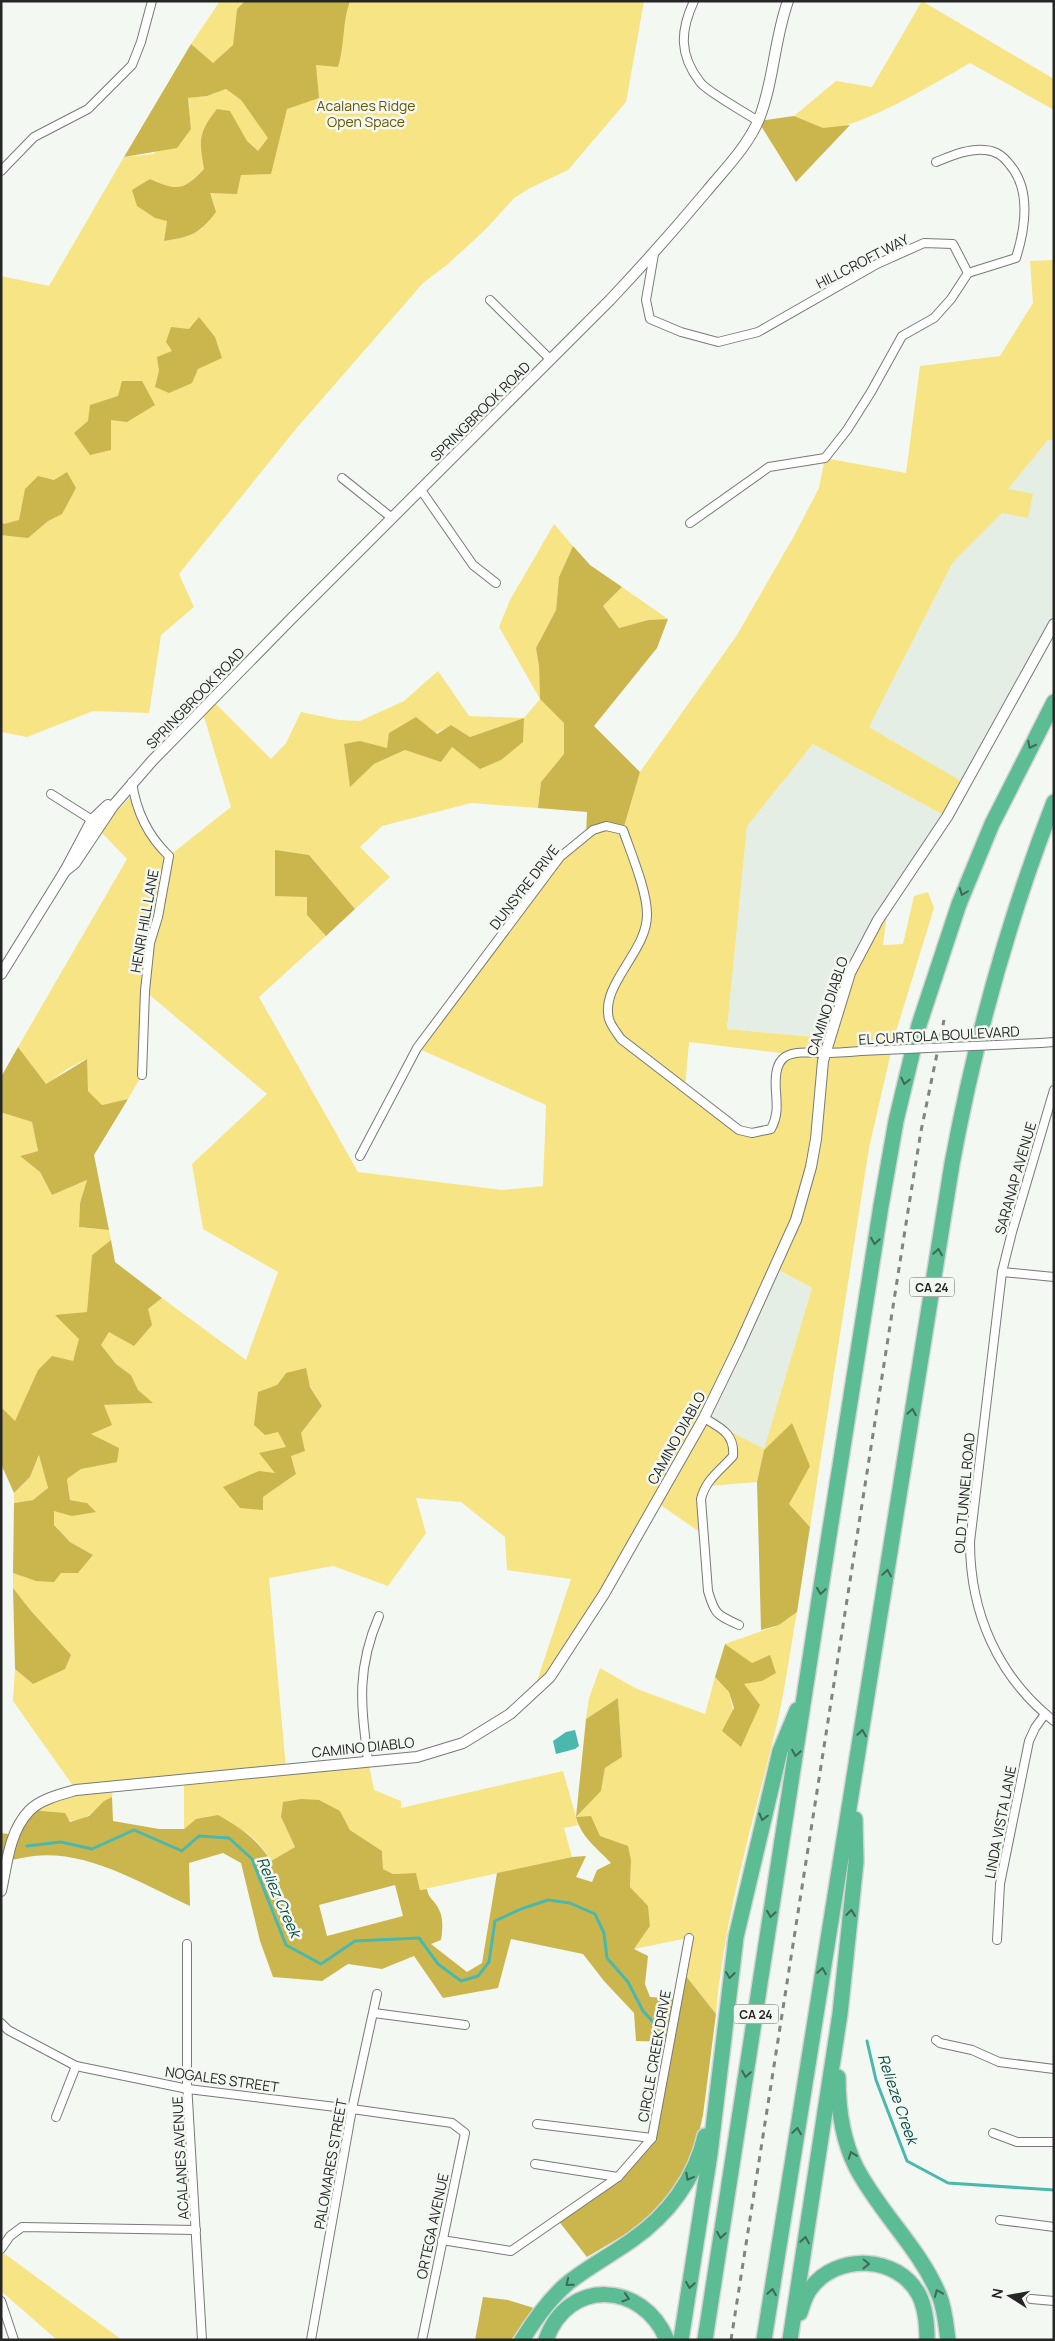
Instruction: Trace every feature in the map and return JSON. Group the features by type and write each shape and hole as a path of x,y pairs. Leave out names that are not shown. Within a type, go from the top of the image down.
{"highway":[{"name":"CA 24","path":"705,2340 881,1206 909,1067 933,978 966,884 1010,786 1054,702"},
{"name":"CA 24","path":"764,2340 961,1114 983,1019 1000,957 1026,876 1054,802"},
{"path":"681,2340 710,2154 731,1966 740,1916 780,1751 806,1688"},
{"path":"790,2340 840,2014 856,1862 854,1781"},
{"path":"840,2014 838,2096 847,2142 855,2165 867,2186 930,2277 940,2296 946,2317 948,2340"},
{"path":"522,2340 542,2310 567,2284 632,2240 649,2226 675,2199 686,2184 702,2148 718,2081"},
{"path":"794,2340 804,2302 811,2288 832,2270 845,2265 860,2263 874,2263 888,2267 911,2283 924,2307 927,2340"},
{"path":"546,2340 549,2330 559,2316 573,2304 588,2297 603,2294 620,2296 634,2301 648,2310 658,2322 668,2340"}],"street":[{"path":"1,171 34,137 88,109 132,65 142,42 152,1"},
{"path":"694,1 687,16 683,50 700,83 758,121"},
{"name":"SPRINGBROOK ROAD","path":"65,871 75,863 132,782 654,254 722,173 758,121 772,77 779,34 788,1"},
{"path":"690,523 769,467 825,458 847,430 871,392 902,336 934,318 951,299 968,273 1016,258 1023,234 1024,194 1014,170 1000,154 984,150 966,151 936,162"},
{"name":"HILLCROFT WAY","path":"654,254 646,300 650,319 681,332 718,342 758,332 877,264 924,243 953,244 968,273"},
{"path":"490,300 550,359"},
{"path":"342,478 392,518"},
{"path":"421,490 473,565 496,583"},
{"name":"CAMINO DIABLO","path":"1,1891 11,1841 30,1810 56,1796 76,1790 417,1757 463,1743 510,1714 550,1677 604,1594 704,1418 740,1346 796,1220 811,1167 816,1139 821,1069 850,973 869,935 947,817 1054,624"},
{"name":"HENRI HILL LANE","path":"132,782 135,803 146,826 157,845 169,856 150,943 145,991 142,1075"},
{"path":"51,794 92,820"},
{"name":"SPRINGBROOK ROAD","path":"1,974 65,871 92,820 106,806 121,796"},
{"name":"DUNSYRE DRIVE","path":"360,1156 417,1048 560,858 593,830 606,826 623,830 637,869 647,914 644,935 608,1001 610,1020 621,1039 739,1130 752,1133 771,1129 777,1119 774,1073 781,1060 789,1054 804,1051 825,1053"},
{"name":"EL CURTOLA BOULEVARD","path":"825,1053 1054,1042"},
{"name":"SARANAP AVENUE","path":"1002,1272 1054,1090"},
{"path":"1002,1272 1054,1277"},
{"name":"OLD TUNNEL ROAD","path":"1002,1272 971,1524 970,1562 976,1600 991,1643 1008,1672 1045,1714 1054,1721"},
{"path":"704,1418 726,1431 734,1446 733,1456 711,1477 704,1487 701,1499 708,1591 711,1602 717,1615 738,1626"},
{"path":"368,1761 361,1681 371,1635 379,1616"},
{"name":"LINDA VISTA LANE","path":"997,1940 1000,1884 1029,1741 1045,1714"},
{"name":"CIRCLE CREEK DRIVE","path":"442,2240 511,2251 618,2177 652,2138 688,1938"},
{"name":"ACALANES AVENUE","path":"187,1944 188,2089 202,2340"},
{"name":"PALOMARES STREET","path":"311,2340 352,2109 377,1994"},
{"path":"374,2013 465,2025"},
{"name":"NOGALES STREET","path":"1,2023 8,2030 76,2066 188,2089 452,2123"},
{"path":"936,2040 940,2043 972,2050 999,2062 1054,2069"},
{"path":"56,2117 76,2066"},
{"name":"ORTEGA AVENUE","path":"422,2340 465,2133 452,2123"},
{"path":"537,2124 652,2138"},
{"path":"993,2133 1018,2142 1054,2142"},
{"path":"535,2164 618,2177"},
{"path":"1000,2220 1054,2227"},
{"path":"3,2244 22,2227 196,2230"},
{"path":"1031,2299 1054,2301"},
{"path":"1,2301 14,2340"}],"shaded area":[{"path":"245,1 350,1 347,9 338,67 316,65 319,98 287,109 271,174 241,175 237,194 210,193 216,212 205,225 188,236 164,241 167,221 155,218 137,206 132,190 150,179 167,186 179,187 197,176 204,169 201,151 203,131 217,109 230,111 247,141 258,151 268,138 241,100 226,89 207,96 188,98 191,129 177,148 124,157 191,44 213,63 233,45 237,9"},
{"path":"794,116 823,128 850,125 796,182 758,121"},
{"path":"199,317 215,337 222,358 198,369 192,383 169,393 155,387 159,371 157,357 172,351 166,342 171,327 189,329"},
{"path":"122,381 142,381 155,405 127,422 111,420 111,450 90,455 74,433 88,421 90,405 118,396"},
{"path":"1048,440 1054,440 1054,624 966,784 869,727 953,562 1002,513 1008,489"},
{"path":"67,472 76,488 62,514 48,521 28,538 1,535 1,522 4,524 19,520 25,489 38,476 54,480"},
{"path":"573,546 590,565 622,587 603,606 619,628 648,620 668,619 657,648 594,726 640,772 623,830 606,826 586,836 587,812 538,808 541,782 564,754 564,723 540,699 539,666 536,648 556,610 559,577"},
{"path":"416,717 437,734 451,725 470,737 524,718 523,742 501,760 480,769 452,747 441,762 405,750 374,764 350,787 344,744 360,741 387,748 389,733"},
{"path":"813,744 947,817 878,920 834,1024 814,1037 727,1029 747,826"},
{"path":"275,850 309,855 355,909 326,936 307,915 307,897 275,896"},
{"path":"18,1047 46,1084 87,1059 88,1091 102,1105 128,1099 94,1155 109,1230 79,1227 80,1203 87,1180 52,1195 40,1172 20,1156 38,1151 32,1122 3,1113 1,1115 1,1077"},
{"path":"111,1240 115,1262 162,1298 148,1309 152,1325 134,1346 109,1332 101,1345 116,1364 131,1375 138,1390 153,1403 104,1405 112,1425 91,1434 119,1448 117,1462 81,1469 67,1479 70,1500 87,1503 96,1512 72,1516 54,1511 54,1525 70,1542 93,1555 78,1573 61,1573 54,1582 36,1581 13,1573 14,1503 33,1500 48,1488 39,1455 30,1477 14,1493 1,1464 1,1407 15,1421 38,1370 52,1356 73,1361 79,1339 55,1315 87,1312 92,1255"},
{"path":"774,1268 812,1288 764,1450 704,1418"},
{"path":"306,1368 310,1387 322,1406 301,1433 305,1451 291,1456 296,1474 263,1497 263,1510 240,1508 223,1487 259,1471 275,1473 259,1453 286,1447 278,1432 265,1435 254,1425 258,1392 277,1385 286,1373"},
{"path":"792,1423 810,1466 789,1504 810,1527 797,1612 779,1625 761,1630 757,1482 764,1450"},
{"path":"13,1588 71,1655 65,1669 33,1684 15,1669"},
{"path":"725,1644 752,1663 770,1655 776,1673 762,1681 744,1684 760,1705 741,1747 722,1731 734,1708 729,1692 715,1677"},
{"path":"618,1698 622,1757 605,1768 601,1791 576,1817 586,1719"},
{"path":"112,1797 113,1821 159,1829 184,1829 196,1819 218,1815 248,1834 271,1861 295,1847 281,1817 283,1802 301,1799 319,1800 340,1811 350,1830 382,1851 383,1869 393,1874 416,1873 420,1890 427,1889 441,1916 441,1940 431,1944 467,1972 482,1963 497,1873 572,1857 586,1856 576,1877 592,1882 597,1870 611,1863 590,1842 578,1824 576,1817 591,1816 600,1836 628,1846 631,1860 630,1887 648,1906 650,1926 634,1949 648,1956 645,1984 650,1997 677,1999 682,1971 716,2014 703,2115 695,2151 670,2197 641,2225 587,2257 557,2219 618,2177 652,2138 669,2042 636,2041 634,2013 604,1981 583,1954 511,1939 498,1988 443,1998 414,1956 382,1969 348,1964 322,1981 273,1977 260,1941 241,1863 223,1853 189,1863 190,1906 114,1870 74,1858 54,1856 34,1856 7,1861 1,1891 1,1833 15,1835 30,1810 65,1813 70,1822 89,1816 104,1801","holes":["395,1885 403,1916 327,1936 319,1905"]},
{"path":"483,2297 508,2300 534,2308 511,2340 475,2340"}],"green space":[{"path":"220,1 245,1 237,9 233,45 213,64 191,44"},
{"name":"Acalanes Ridge Open Space","path":"272,1 644,1 626,102 568,170 530,188 514,198 486,229 448,264 423,283 295,430 179,574 194,607 161,635 149,713 93,711 27,737 1,732 1,276 49,286 124,157 153,154 191,129 188,98 207,96 226,89 241,100 251,113","holes":["200,149 210,193 202,229 182,238 164,241 167,221 150,179 167,186 179,187 185,185 204,169"]},
{"path":"922,1 1054,79 1054,110 970,63 918,93 875,115 854,123 836,128 822,128 794,116 836,81 872,87"},
{"path":"1054,260 1054,440 1048,440 1008,489 1033,494 1028,518 1002,513 953,562 869,727 966,784 947,817 813,744 747,826 727,1029 814,1037 816,1021 834,1024 850,973 888,905 883,945 903,944 914,896 928,892 934,908 895,1035 869,1148 810,1527 789,1504 809,1466 764,1450 757,1482 709,1486 701,1499 704,1535 656,1502 604,1594 533,1693 571,1579 507,1570 505,1537 461,1502 416,1498 426,1533 388,1586 333,1566 269,1578 286,1769 368,1761 374,1790 401,1801 401,1808 563,1771 576,1817 601,1791 605,1768 622,1757 618,1698 586,1719 589,1698 600,1668 637,1689 705,1714 715,1677 729,1692 741,1746 744,1684 762,1681 752,1664 725,1644 779,1625 797,1612 779,1714 732,1905 716,2014 682,1971 688,1938 634,1949 650,1926 648,1907 630,1887 631,1860 576,1818 578,1825 564,1828 572,1857 420,1890 416,1873 393,1874 383,1869 382,1851 350,1830 340,1811 281,1817 295,1847 271,1861 255,1840 240,1829 196,1819 184,1829 184,1780 113,1787 112,1797 90,1814 76,1820 60,1820 30,1810 76,1790 13,1701 15,1669 33,1684 31,1611 13,1588 13,1573 36,1581 61,1573 78,1573 93,1555 70,1542 54,1525 54,1510 87,1503 70,1500 67,1479 81,1469 95,1465 91,1434 104,1405 152,1403 138,1390 131,1375 116,1364 101,1345 109,1331 148,1309 162,1298 246,1360 278,1272 203,1229 192,1164 267,1094 145,991 142,1075 128,1099 102,1105 88,1091 86,1059 67,1069 46,1085 18,1047 127,859 99,830 132,795 169,856 231,807 202,710 212,700 271,759 286,743 301,712 339,720 360,721 404,701 438,671 469,716 524,718 540,699 564,722 564,754 541,782 538,808 471,803 382,826 360,847 390,877 355,909 309,855 307,915 326,936 259,997 358,1172 502,1190 543,1186 546,1105 417,1048 560,857 606,826 623,830 640,772 737,635 794,536 819,488 825,458 906,473 920,366 1000,356 1033,303 1030,261","holes":["524,718 452,747 441,761 405,750 374,764 350,786 344,745 362,743 391,748 418,740 451,725 470,737","689,1042 788,1054 774,1073 777,1119 771,1129 739,1130 685,1088","775,1268 812,1288 764,1449 704,1418","286,1373 310,1386 322,1406 301,1433 291,1456 296,1474 263,1497 287,1447 278,1432 277,1385"]},
{"path":"554,524 573,546 559,577 556,610 536,648 539,666 540,699 499,627 510,600"},
{"path":"622,587 668,619 648,620 619,628 603,606"},
{"path":"2,1113 32,1122 38,1151 20,1156 40,1172 52,1195 87,1180 80,1203 79,1227 109,1230 111,1240 92,1255 88,1312 73,1361 38,1370 15,1422 1,1407"},
{"path":"40,1454 48,1489 33,1500 14,1503 14,1493 30,1477"},
{"path":"1,2251 122,2340 57,2340 1,2291"}],"water":[{"path":"575,1730 579,1746 575,1749 556,1754 553,1741 566,1732"}],"waterway":[{"name":"Reliez Creek","path":"27,1846 61,1842 92,1849 134,1830 182,1851 199,1836 229,1838 252,1859 286,1945 321,1964 355,1941 419,1938 438,1964 461,1981 478,1976 489,1962 495,1921 521,1909 548,1900 570,1903 595,1914 604,1933 607,1958 628,1982 643,2011 654,2023"},
{"name":"Relieze Creek","path":"867,2041 876,2080 907,2161 948,2183 1054,2190"}],"railway":[{"path":"731,2340 908,1211 921,1131 944,1020"}]}
